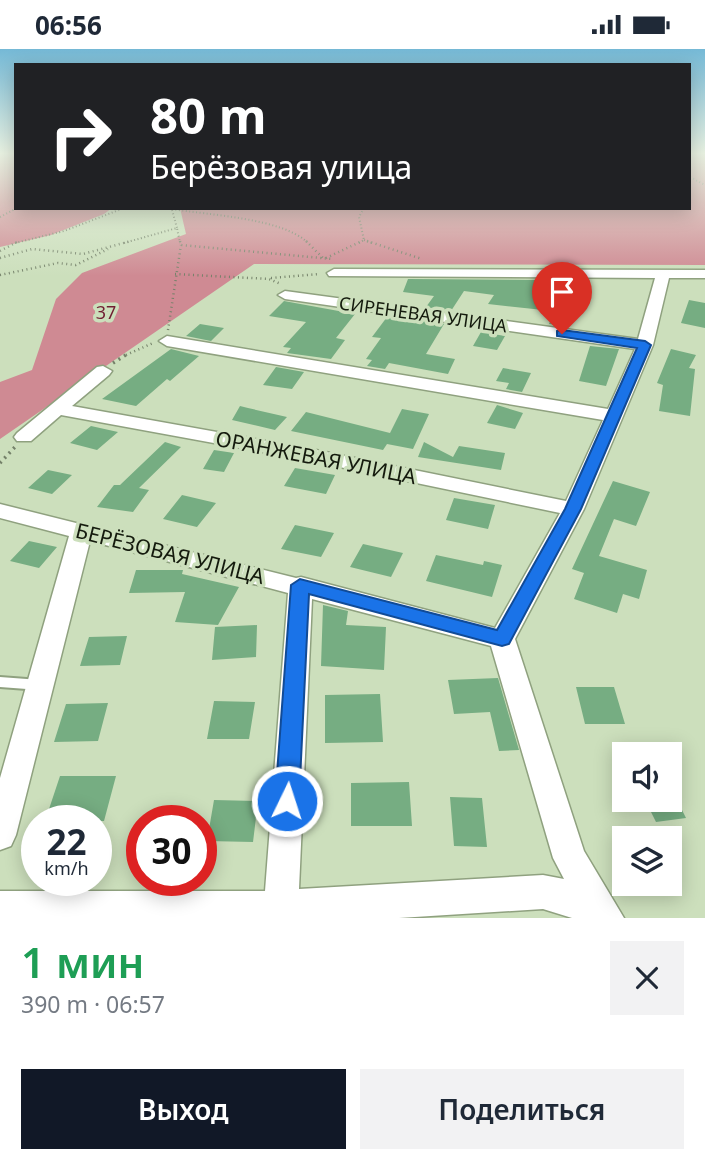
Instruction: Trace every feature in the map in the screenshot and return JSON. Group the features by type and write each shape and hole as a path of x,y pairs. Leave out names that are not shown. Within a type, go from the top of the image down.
{"street":[{"path":"335,266 705,274"},
{"path":"605,918 570,859 502,639 573,509 645,345 663,275"},
{"name":"СИРЕНЕВАЯ УЛИЦА","path":"285,295 645,345"},
{"path":"167,341 614,416"},
{"path":"24,437 103,371"},
{"name":"ОРАНЖЕВАЯ УЛИЦА","path":"58,409 306,454 573,509"},
{"name":"БЕРЁЗОВАЯ УЛИЦА","path":"0,511 300,585 502,639"},
{"path":"0,835 81,532"},
{"path":"280,913 300,585"},
{"path":"0,908 280,913 543,892 569,897 605,918"}],"lane":[{"path":"0,682 40,685"}],"path":[{"path":"0,251 18,241 64,231 119,210"},
{"path":"103,371 134,350 167,341 181,245 172,210"},
{"path":"178,210 271,225 300,235 335,266"},
{"path":"363,210 359,217 364,240"},
{"path":"0,258 32,250 83,254 177,228"},
{"path":"324,259 364,240 424,260 399,260"},
{"path":"0,275 58,263 76,265 117,245"},
{"path":"181,245 324,259 335,266"},
{"path":"175,274 269,279 335,266"},
{"path":"269,279 286,286 285,295"},
{"path":"0,463 24,437"}],"green space":[{"path":"0,195 14,195 14,210 109,210 51,235 0,247"},
{"name":"37","path":"691,195 705,195 705,265 254,264 0,439 0,382 32,370 56,299 82,273 186,234 180,210 691,210"}],"building":[{"path":"408,279 545,280 543,310 488,304 494,295 464,291 451,311 426,307 434,296 403,292"},
{"path":"689,300 705,303 705,328 681,323"},
{"path":"284,301 355,314 336,338 345,340 331,359 287,353 291,348 283,347 306,322 269,316"},
{"path":"559,301 574,303 565,326 549,324"},
{"path":"387,317 444,324 426,354 455,359 448,374 389,363 385,369 367,366 372,360 366,359 381,338 372,337"},
{"path":"200,324 224,328 211,341 186,336"},
{"path":"481,332 505,336 497,350 473,346"},
{"path":"590,346 619,349 606,386 579,381"},
{"path":"171,349 199,356 136,406 102,399"},
{"path":"671,349 696,355 689,368 695,369 690,416 659,411 663,385 657,383"},
{"path":"276,367 304,372 292,389 263,385"},
{"path":"503,368 531,373 522,392 506,389 509,383 496,381"},
{"path":"497,405 523,413 515,429 487,423"},
{"path":"240,406 287,417 275,430 232,420"},
{"path":"402,409 429,414 413,449 387,444 383,450 291,431 306,412 390,433"},
{"path":"91,426 118,432 97,450 70,443"},
{"path":"165,442 181,447 139,488 149,490 133,512 97,507 114,485 120,485"},
{"path":"424,442 453,457 459,446 505,453 501,470 418,457"},
{"path":"214,450 234,453 224,472 203,469"},
{"path":"295,468 335,475 326,494 284,486"},
{"path":"48,470 72,475 52,494 28,488"},
{"path":"613,481 650,492 636,526 614,519 599,556 647,570 639,599 623,594 617,613 574,599 584,573 572,569"},
{"path":"182,495 216,503 197,527 163,519"},
{"path":"454,498 495,505 488,529 446,520"},
{"path":"295,525 334,533 321,557 281,549"},
{"path":"29,541 57,547 39,568 10,561"},
{"path":"363,544 403,553 391,577 350,567"},
{"path":"436,555 483,565 484,561 502,565 492,597 426,581"},
{"path":"136,570 183,570 182,574 239,587 218,625 175,622 185,592 129,593"},
{"path":"323,605 348,611 346,625 386,627 384,670 321,666"},
{"path":"257,625 256,657 212,660 215,627"},
{"path":"127,636 120,665 80,666 89,637"},
{"path":"498,678 519,750 499,751 490,712 454,714 448,680"},
{"path":"576,687 614,687 625,724 585,724"},
{"path":"380,694 383,742 325,743 325,695"},
{"path":"214,701 255,702 249,739 207,739"},
{"path":"108,703 98,741 54,742 66,704"},
{"path":"60,776 116,776 108,805 50,805"},
{"path":"409,782 412,826 351,826 351,783"},
{"path":"450,797 482,798 487,847 454,846"},
{"path":"214,800 258,801 253,842 217,841 217,805 213,805"},
{"path":"682,810 686,818 656,822 651,812"}],"route":[{"path":"287,801 300,585 502,639 573,509 645,345 562,334"}]}
